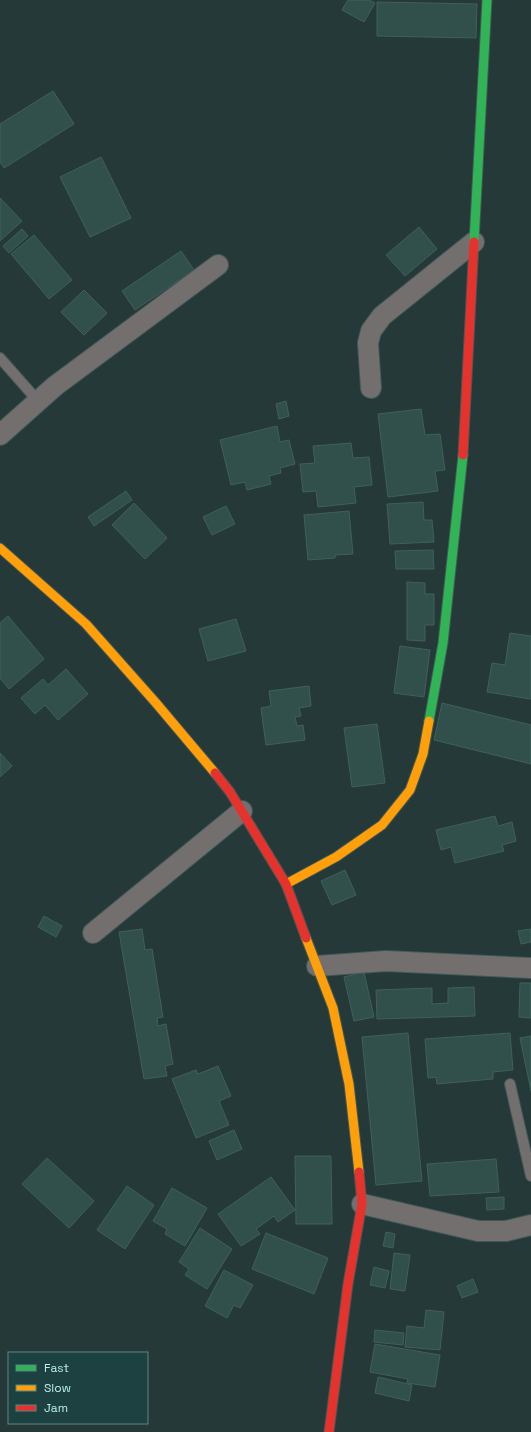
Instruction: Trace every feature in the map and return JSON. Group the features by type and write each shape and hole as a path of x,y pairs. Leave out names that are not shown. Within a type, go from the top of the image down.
{"street":[{"path":"286,884 336,858 382,825 410,790 423,754 443,643 462,468 488,0"},
{"path":"371,388 368,343 371,331 382,316 474,242"},
{"path":"0,436 55,386 218,265"},
{"path":"0,548 86,624 156,703 230,792 286,884 333,1008 349,1084 362,1204 348,1284 329,1432"},
{"path":"92,933 242,811"},
{"path":"317,966 386,961 531,968"},
{"path":"362,1204 478,1231 506,1231 531,1225"}],"lane":[{"path":"0,358 38,401"},
{"path":"510,1084 531,1176"}],"building":[{"path":"348,0 369,0 375,3 364,22 342,10"},
{"path":"377,2 477,4 476,38 377,36"},
{"path":"53,91 74,124 4,168 0,162 0,124"},
{"path":"101,157 131,218 90,237 60,177"},
{"path":"0,198 22,221 0,241"},
{"path":"419,227 437,249 405,276 386,255"},
{"path":"22,229 28,236 9,253 3,246"},
{"path":"34,235 72,280 49,299 11,254"},
{"path":"181,251 194,270 135,310 122,291"},
{"path":"84,290 107,313 84,335 61,312"},
{"path":"286,401 289,416 279,419 276,404"},
{"path":"421,409 425,435 440,434 445,470 435,471 438,491 388,497 378,414"},
{"path":"277,426 280,442 289,440 295,464 280,468 281,473 269,476 271,484 247,490 245,482 231,485 220,440"},
{"path":"351,443 353,458 369,457 372,485 354,487 356,503 318,507 316,491 303,492 300,464 315,463 313,446"},
{"path":"126,491 132,500 94,526 88,517"},
{"path":"423,502 424,520 432,520 434,542 390,544 387,504"},
{"path":"134,503 167,538 145,559 112,525"},
{"path":"226,506 235,524 212,535 203,517"},
{"path":"349,511 353,554 335,555 335,558 308,560 304,515"},
{"path":"433,550 434,569 396,569 395,551"},
{"path":"407,582 425,583 425,594 434,594 434,625 425,625 425,641 407,640"},
{"path":"8,616 44,659 9,689 0,678 0,623"},
{"path":"236,619 246,651 208,661 199,629"},
{"path":"510,633 531,636 531,699 487,692 492,663 505,665"},
{"path":"400,646 430,650 424,697 394,693"},
{"path":"66,669 88,694 58,720 45,705 35,714 21,698 43,679 48,685"},
{"path":"309,686 311,706 299,708 301,716 295,717 297,726 303,725 305,740 266,745 261,708 271,706 269,691"},
{"path":"442,703 531,725 531,764 434,740"},
{"path":"377,724 385,783 352,787 344,728"},
{"path":"0,753 12,766 0,777"},
{"path":"495,816 498,826 512,822 516,841 502,845 504,851 455,863 451,847 441,850 436,830"},
{"path":"345,870 356,895 332,905 321,881"},
{"path":"44,916 62,926 56,937 38,927"},
{"path":"142,929 145,950 152,949 163,1017 157,1018 158,1026 166,1024 173,1064 165,1066 167,1076 144,1079 119,932"},
{"path":"531,929 531,942 521,944 518,931"},
{"path":"364,972 374,1017 354,1021 344,977"},
{"path":"520,983 531,983 531,1018 519,1017"},
{"path":"474,987 475,1016 377,1019 376,990 432,988 432,1004 448,1003 448,988"},
{"path":"408,1033 422,1181 376,1185 362,1037"},
{"path":"510,1033 513,1070 493,1072 493,1079 437,1084 436,1077 428,1078 425,1039"},
{"path":"531,1036 531,1091 520,1038"},
{"path":"218,1066 231,1096 219,1101 229,1125 196,1138 172,1079 196,1070 198,1074"},
{"path":"234,1130 242,1149 217,1160 209,1141"},
{"path":"295,1156 331,1156 332,1224 296,1224"},
{"path":"47,1158 94,1201 69,1228 22,1184"},
{"path":"496,1159 499,1192 430,1196 427,1164"},
{"path":"271,1177 295,1210 278,1222 274,1216 256,1229 260,1234 241,1246 218,1214"},
{"path":"127,1186 154,1205 125,1249 97,1230"},
{"path":"172,1188 207,1208 185,1246 165,1234 167,1229 153,1221"},
{"path":"504,1197 504,1209 487,1210 486,1198"},
{"path":"200,1228 232,1249 207,1289 185,1275 189,1269 179,1262"},
{"path":"386,1232 395,1234 393,1248 383,1246"},
{"path":"266,1233 328,1258 314,1294 252,1269"},
{"path":"394,1253 410,1255 405,1291 390,1289"},
{"path":"374,1267 389,1271 385,1288 370,1285"},
{"path":"224,1270 253,1285 240,1308 234,1305 227,1318 205,1306"},
{"path":"473,1279 478,1292 462,1298 457,1286"},
{"path":"426,1310 444,1312 440,1350 405,1347 407,1326 424,1328"},
{"path":"375,1330 404,1333 403,1345 374,1342"},
{"path":"375,1344 440,1355 435,1387 407,1383 408,1379 370,1372"},
{"path":"378,1377 412,1385 409,1401 375,1393"}],"traffic: fast":[{"path":"474,242 487,0"},
{"path":"429,721 443,643 463,455"}],"traffic: slow":[{"path":"0,548 86,624 156,703 215,773"},
{"path":"286,884 336,857 382,825 410,790 423,754 429,721"},
{"path":"306,938 333,1008 349,1084 359,1172"}],"traffic: jam":[{"path":"463,455 474,242"},
{"path":"215,773 230,792 286,884 306,938"},
{"path":"329,1432 348,1284 362,1204 359,1172"}]}
